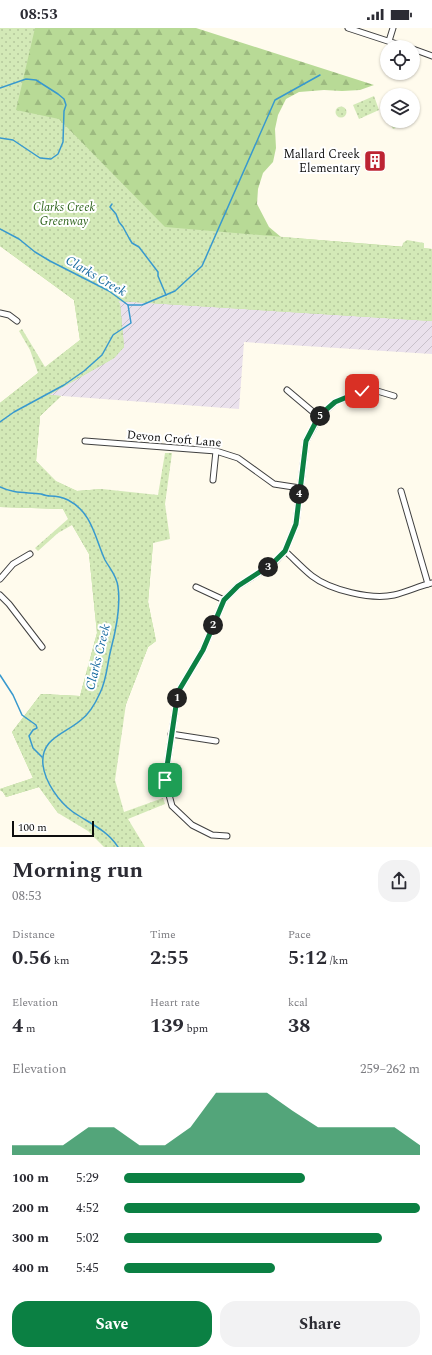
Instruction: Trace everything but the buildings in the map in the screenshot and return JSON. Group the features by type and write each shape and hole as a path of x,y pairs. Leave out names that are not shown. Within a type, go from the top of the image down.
{"street":[{"path":"348,28 386,40"},
{"path":"389,40 393,28"},
{"path":"420,52 432,56"},
{"path":"0,313 9,315 17,321"},
{"path":"287,390 319,416"},
{"path":"227,836 212,834 192,825 172,806 165,780 178,692 203,650 224,600 238,586 272,564 285,551 296,524 306,441 319,416 335,402 362,391 374,390 394,396"},
{"name":"Devon Croft Lane","path":"85,441 216,451 238,458 274,484 300,488"},
{"path":"213,480 216,451"},
{"path":"285,551 312,576 324,583 336,588 361,594 375,596 393,595 430,583 400,491"},
{"path":"0,579 13,564 30,554"},
{"path":"196,587 224,600"},
{"path":"0,595 9,604 42,647"},
{"path":"171,734 216,741"}],"shaded area":[{"path":"117,301 432,321 432,354 244,342 239,409 49,395 114,358"}],"green space":[{"name":"Clarks Creek Greenway","path":"0,28 196,28 374,85 360,90 299,92 286,99 278,115 275,129 276,148 273,162 263,173 258,189 257,204 269,227 281,237 432,249 432,321 118,301 120,304 124,347 114,358 49,395 61,396 40,416 36,461 55,481 77,491 102,489 153,543 148,602 156,641 148,647 126,704 58,813 39,787 6,797 0,789 33,778 12,732 41,694 80,696 97,633 89,554 63,509 0,507 0,403 80,340 74,300 0,246"},
{"name":"Clarks Creek Greenway","path":"0,28 35,28 16,110 59,119 165,227 402,247 403,243 407,240 424,243 424,248 432,249 432,321 118,301 120,304 124,347 114,358 49,395 61,396 40,416 36,461 56,481 77,491 102,489 158,495 165,453 172,453 165,504 170,539 153,543 148,602 156,641 148,647 126,704 115,780 124,812 163,798 165,804 128,819 145,847 104,847 88,831 58,813 39,787 6,797 0,790 33,778 12,732 41,694 80,696 97,633 89,554 72,525 58,533 38,551 35,548 68,519 63,509 0,507 0,403 38,373 30,350 19,331 22,329 45,367 80,340 74,300 0,246"},
{"path":"374,96 379,110 359,119 353,105"},
{"path":"339,107 343,107 345,108 345,116 339,117 336,114 336,110"}],"waterway":[{"path":"128,305 142,305 175,291 202,266 275,100 320,75"},
{"name":"Clarks Creek","path":"0,88 26,79 36,80 58,94 64,99 66,105 64,111 63,142 58,154 51,159 40,158 13,140 0,138"},
{"path":"112,204 110,207 116,214 119,222 132,243 139,247 158,272 158,276 166,295"},
{"name":"Clarks Creek","path":"0,229 19,239 35,252 50,261 109,291 128,305 131,323 113,335 102,355 84,371 64,385 14,412 0,422"},
{"name":"Clarks Creek","path":"0,487 15,492 64,498 76,505 88,518 105,560 116,579 119,595 118,618 106,677 102,688 94,704 84,717 49,743 43,756 43,765 50,785 63,803 73,812 103,831 118,847"},
{"path":"0,675 13,695 22,715 36,725 37,728 33,730 29,736 33,748 42,757"}],"place":[{"name":"Mallard Creek Elementary","path":"375,161"}],"route":[{"path":"165,780 178,692 203,650 224,600 238,586 272,564 285,551 296,524 306,441 319,416 335,402 362,391"}]}
